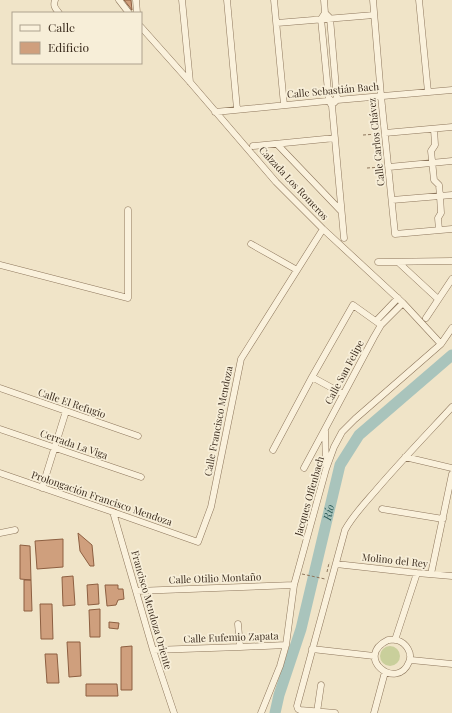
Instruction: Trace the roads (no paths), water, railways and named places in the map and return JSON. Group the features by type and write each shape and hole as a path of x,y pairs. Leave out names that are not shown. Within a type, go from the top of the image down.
{"street":[{"path":"55,0 55,8 58,12"},
{"path":"118,0 128,12"},
{"path":"136,0 137,12"},
{"path":"182,0 190,82"},
{"path":"227,0 237,109"},
{"path":"274,0 284,105"},
{"path":"324,0 325,13 330,18 337,100"},
{"name":"Calle Carlos Chávez","path":"373,0 395,234 439,230"},
{"path":"419,0 428,92"},
{"path":"325,13 320,19 335,138 344,238"},
{"path":"277,23 374,15"},
{"name":"Calzada Los Romeros","path":"142,28 276,182 323,229 398,298 441,344"},
{"path":"326,74 335,72"},
{"name":"Calle Sebastián Bach","path":"215,112 284,105 331,103 337,100 452,90"},
{"path":"385,133 452,127"},
{"path":"434,128 435,145 431,151 434,180 439,185 441,212 438,218 439,230 452,229"},
{"path":"253,146 335,138"},
{"path":"277,144 342,211"},
{"path":"389,167 452,161"},
{"path":"392,200 452,195"},
{"path":"0,266 128,298 128,210"},
{"name":"Calle Francisco Mendoza","path":"198,542 211,507 241,359 323,229"},
{"path":"251,244 297,270"},
{"path":"378,262 452,261"},
{"path":"398,262 438,299"},
{"path":"426,318 452,279"},
{"path":"273,450 312,377 354,305 379,323 398,298"},
{"name":"Calle San Felipe","path":"304,468 374,336 379,323 403,303"},
{"name":"Jacques Offenbach","path":"261,713 280,666 286,645 294,586 326,469 334,447 342,432 441,344 452,328"},
{"path":"312,377 343,394"},
{"name":"Calle El Refugio","path":"0,388 138,436"},
{"path":"335,713 300,710 297,706 345,530 349,522 405,457 452,407"},
{"path":"42,488 66,411"},
{"name":"Cerrada La Viga","path":"0,429 141,478"},
{"path":"325,430 326,469"},
{"path":"405,457 452,468"},
{"name":"Prolongación Francisco Mendoza","path":"0,473 198,542"},
{"path":"431,574 452,474"},
{"path":"382,510 443,519"},
{"name":"Francisco Mendoza Oriente","path":"114,512 153,650 174,713"},
{"path":"0,533 15,530"},
{"name":"Molino del Rey","path":"336,564 452,576"},
{"path":"395,640 417,573"},
{"name":"Calle Otilio Montaño","path":"136,591 294,586"},
{"path":"238,624 240,647"},
{"path":"388,640 395,640 402,642 407,647 411,660 406,669 396,674 391,674 379,668 374,656 376,649 381,643 388,640"},
{"name":"Calle Eufemio Zapata","path":"153,650 286,645"},
{"path":"312,649 374,656"},
{"path":"411,660 452,664"},
{"path":"374,713 385,672"},
{"path":"317,712 321,685"}],"waterway":[{"name":"Río","path":"275,713 279,695 301,629 340,465 359,435 452,355"}]}
